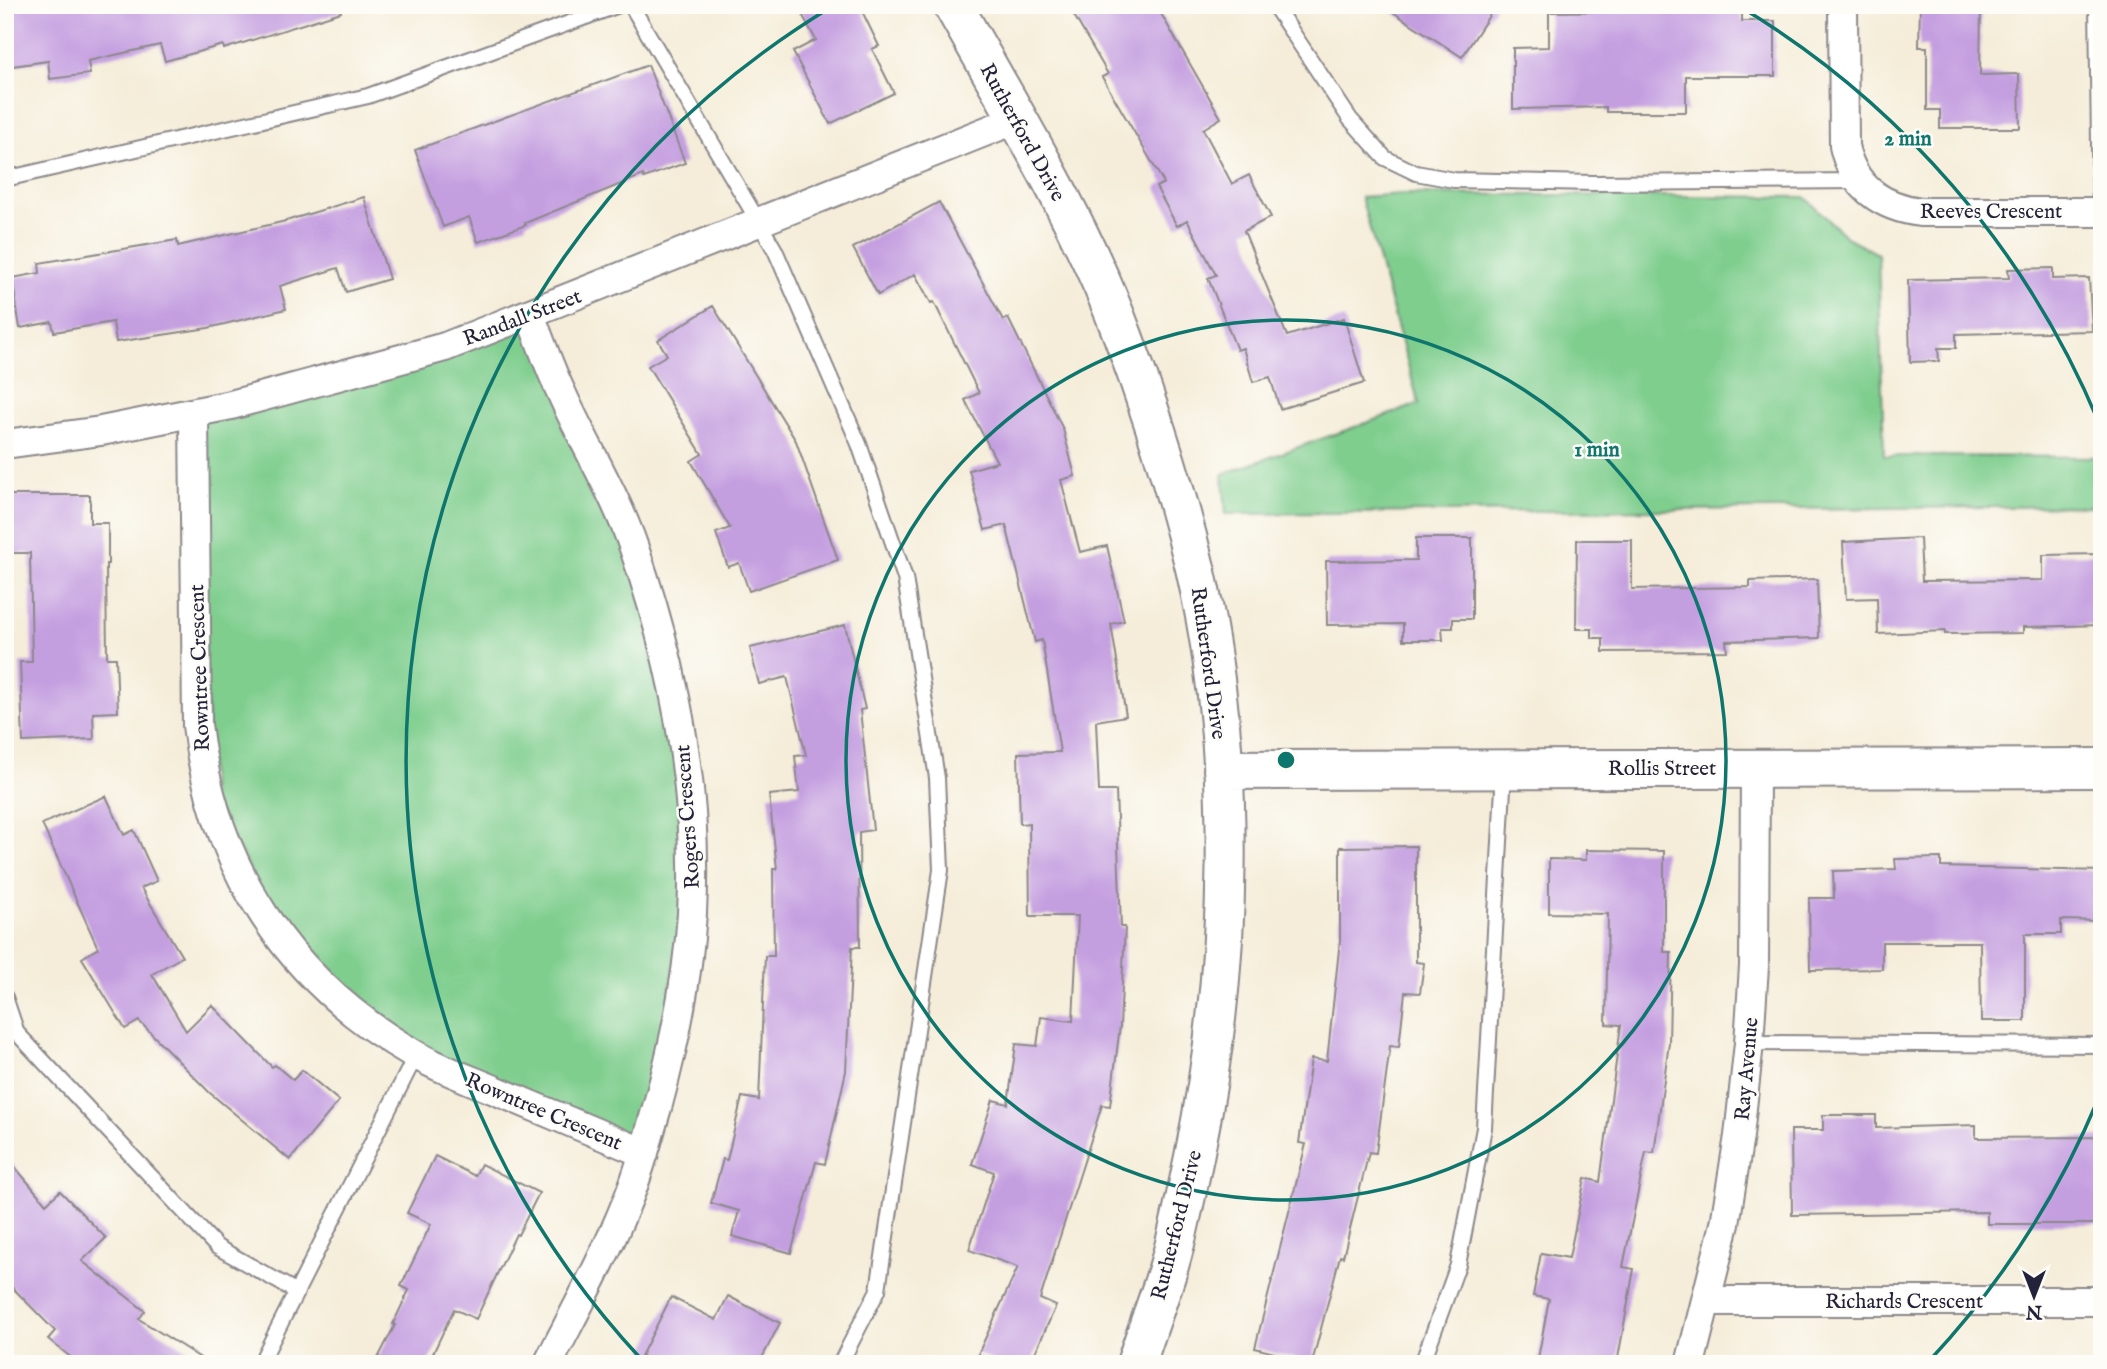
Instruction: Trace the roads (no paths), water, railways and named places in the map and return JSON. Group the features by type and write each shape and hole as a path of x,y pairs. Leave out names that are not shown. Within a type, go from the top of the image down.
{"street":[{"name":"Rutherford Drive","path":"953,5 1076,230 1122,333 1165,460 1195,569 1205,619 1223,770 1224,895 1217,1016 1203,1112 1168,1267 1136,1364"},
{"name":"Reeves Crescent","path":"1843,5 1843,136 1848,164 1859,181 1877,198 1899,209 1921,212 2101,212"},
{"name":"Randall Street","path":"5,444 101,431 194,413 445,347 1017,119"},
{"name":"Rogers Crescent","path":"530,315 560,391 614,498 633,545 664,641 681,731 693,848 692,913 678,1021 644,1153 606,1250 548,1364"},
{"name":"Rowntree Crescent","path":"194,413 197,724 211,799 225,843 246,888 302,964 363,1021 416,1055 644,1153"},
{"name":"Ray Avenue","path":"1690,1364 1725,1224 1739,1136 1754,966 1755,768"},
{"name":"Rollis Street","path":"1223,770 2102,768"},
{"name":"Richards Crescent","path":"1707,1301 2102,1301"}],"lane":[{"path":"5,179 368,96 618,5"},
{"path":"631,5 775,250 859,444 905,578 937,778 941,870 878,1290 840,1364"},
{"path":"1274,5 1350,119 1385,158 1416,173 1454,180 1593,183 1859,181"},
{"path":"2097,5 2101,212"},
{"path":"1422,1364 1458,1265 1484,1128 1504,769"},
{"path":"5,997 17,1033 217,1247 298,1292"},
{"path":"1749,1043 2102,1045"},
{"path":"260,1364 416,1055"}]}
